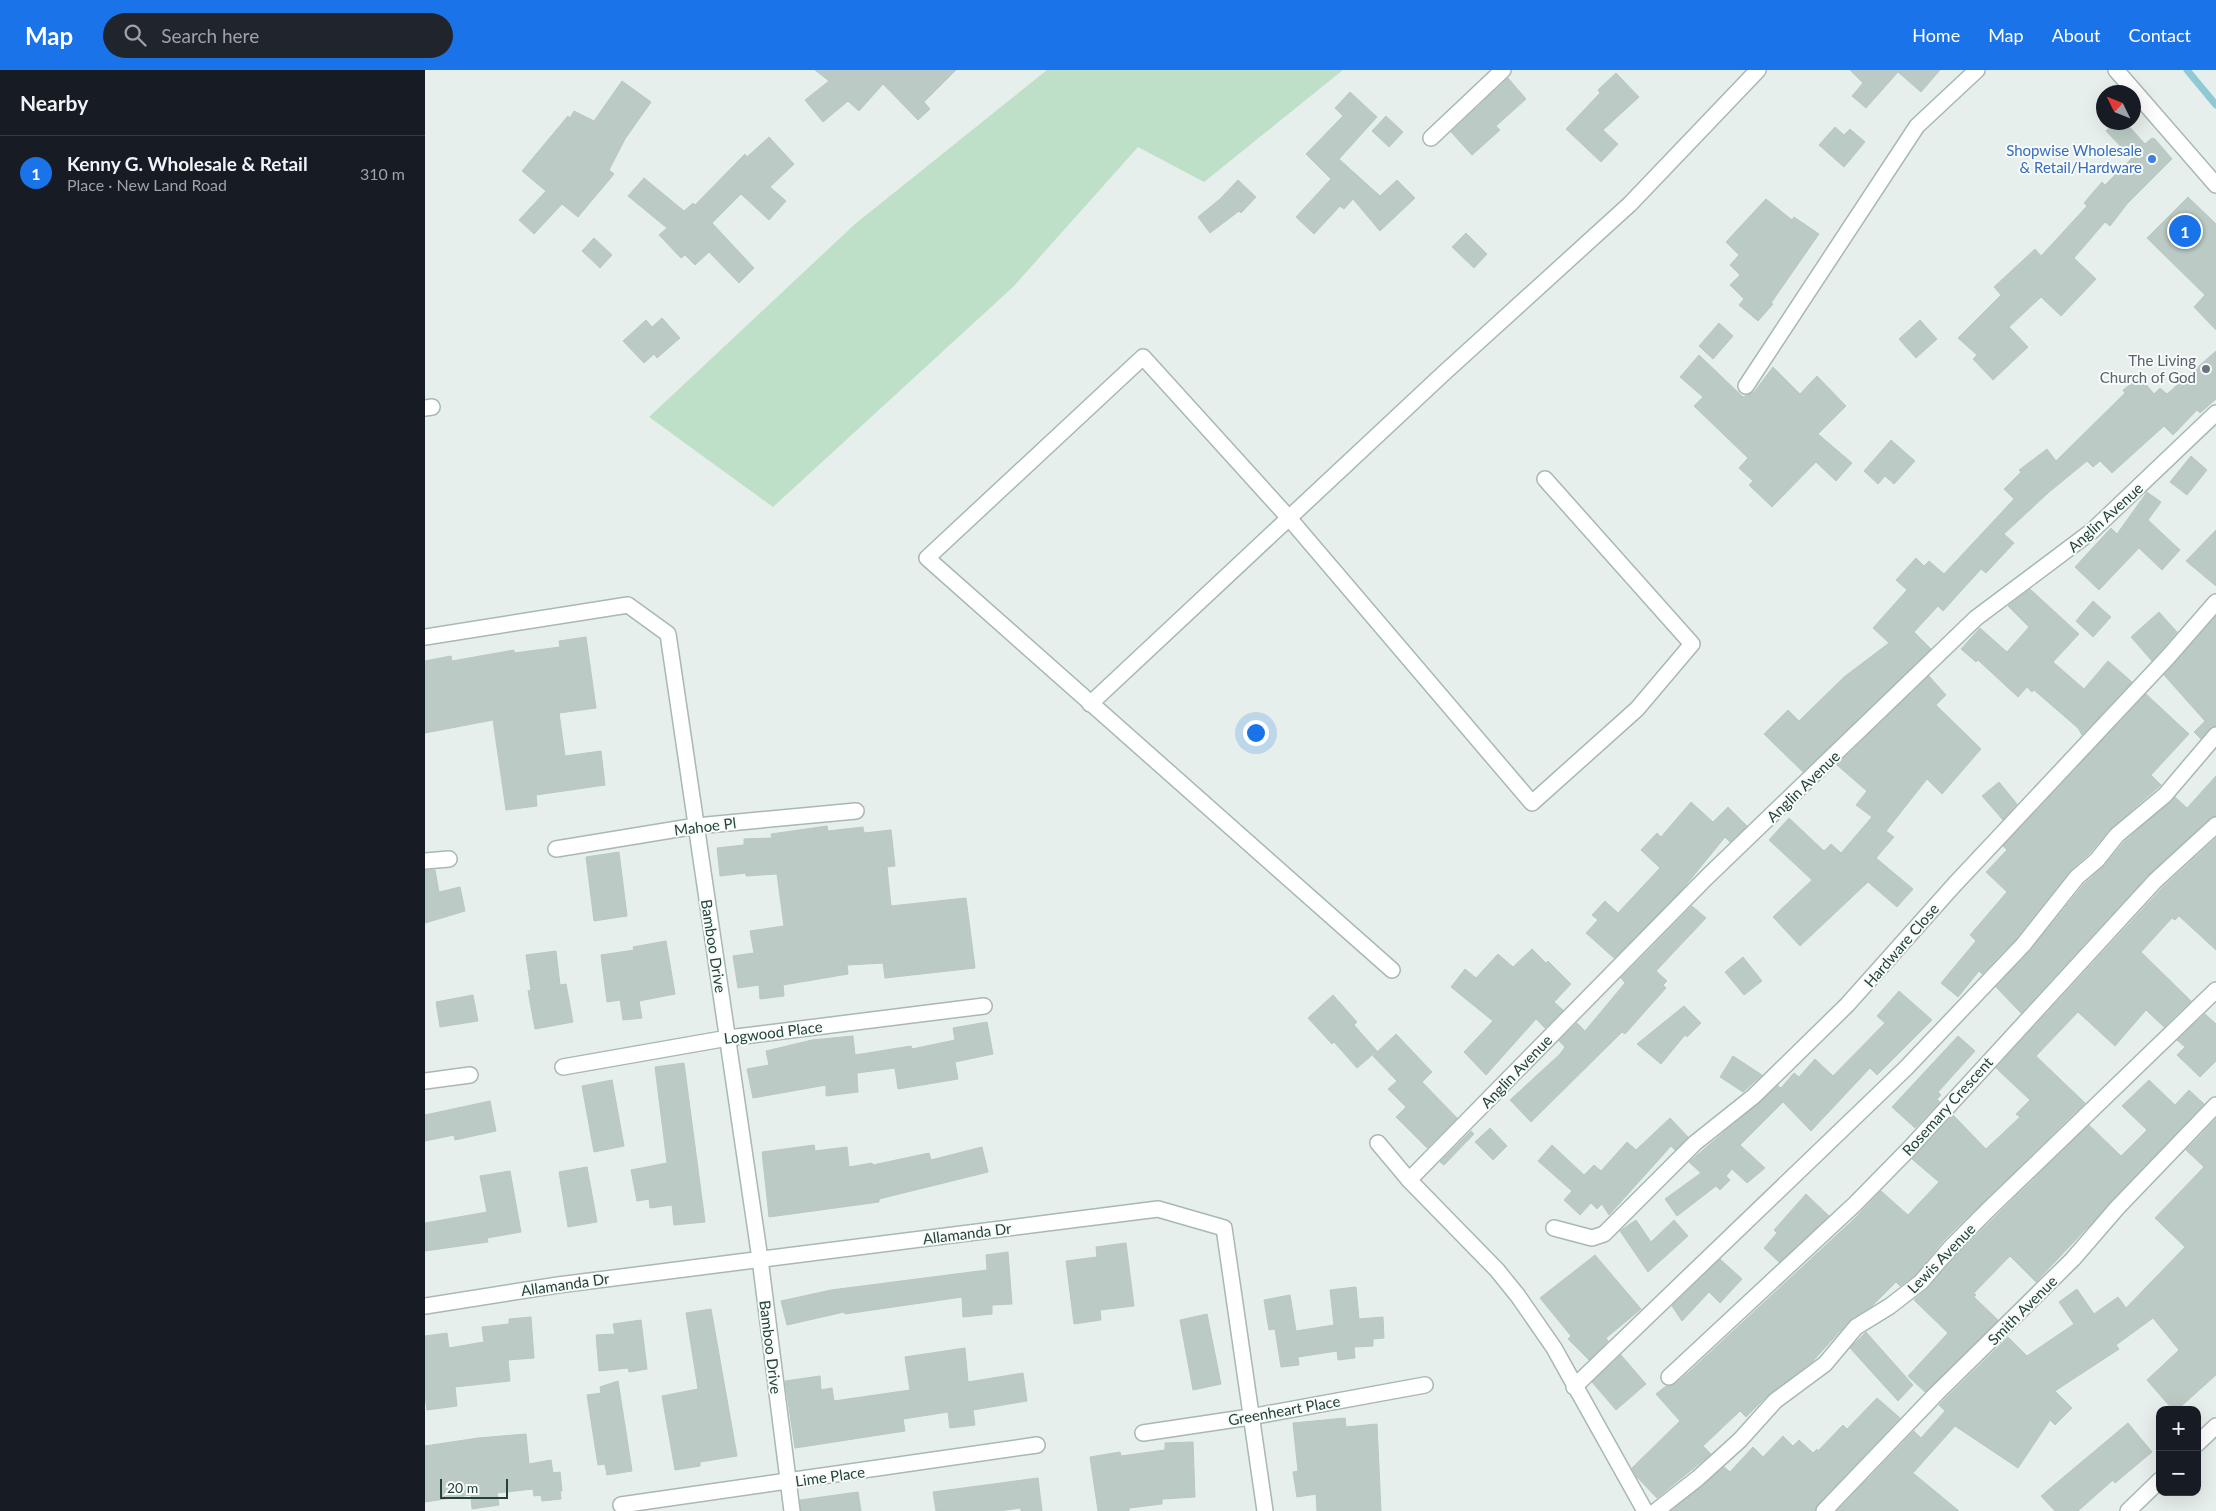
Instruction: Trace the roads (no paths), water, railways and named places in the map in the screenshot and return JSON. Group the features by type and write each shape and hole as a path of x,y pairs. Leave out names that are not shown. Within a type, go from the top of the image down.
{"street":[{"path":"1431,138 1503,70"},
{"path":"1090,704 1444,373 1630,204 1758,70"},
{"path":"1746,386 1917,126 1977,70"},
{"path":"2116,70 2216,185"},
{"path":"1392,970 927,558 1143,357 1289,518 1532,803 1637,709 1691,644 1545,479"},
{"name":"Anglin Avenue","path":"1409,1180 1706,878 1976,618 2092,531 2216,413"},
{"name":"Hardware Close","path":"1554,1228 1592,1238 1603,1234 1710,1130 1754,1096 1875,977 1943,898 2168,657 2216,602"},
{"name":"Bamboo Drive","path":"425,637 628,605 668,634 760,1259 792,1511"},
{"path":"1574,1387 1906,1068 2023,946 2077,877 2097,860 2117,835 2165,795 2216,735"},
{"name":"Mahoe Pl","path":"556,848 696,826 856,811"},
{"name":"Rosemary Crescent","path":"1669,1378 1855,1204 2155,881 2216,825"},
{"path":"425,861 449,858"},
{"name":"Lewis Avenue","path":"1656,1511 1698,1478 1740,1440 1775,1401 1825,1364 1856,1327 1890,1306 1921,1282 1983,1215 2216,990"},
{"name":"Logwood Place","path":"563,1067 728,1038 984,1006"},
{"path":"425,1081 470,1076"},
{"name":"Smith Avenue","path":"1825,1511 1929,1401 2073,1259 2117,1208 2216,1105"},
{"path":"1378,1143 1409,1180 1497,1270 1518,1296 1554,1348 1574,1387 1645,1511"},
{"name":"Allamanda Dr","path":"425,1306 557,1284 1158,1209 1224,1228 1265,1511"},
{"name":"Greenheart Place","path":"1143,1434 1250,1417 1425,1384"},
{"path":"2201,1440 2216,1426"},
{"name":"Lime Place","path":"621,1505 1037,1445"},
{"path":"2128,1511 2156,1484"}],"waterway":[{"path":"2187,70 2216,105"}],"place":[{"name":"Shopwise Wholesale & Retail/Hardware","path":"2152,159"},
{"name":"Kenny G. Wholesale & Retail","path":"2185,231"},
{"name":"The Living Church of God","path":"2206,369"}]}
